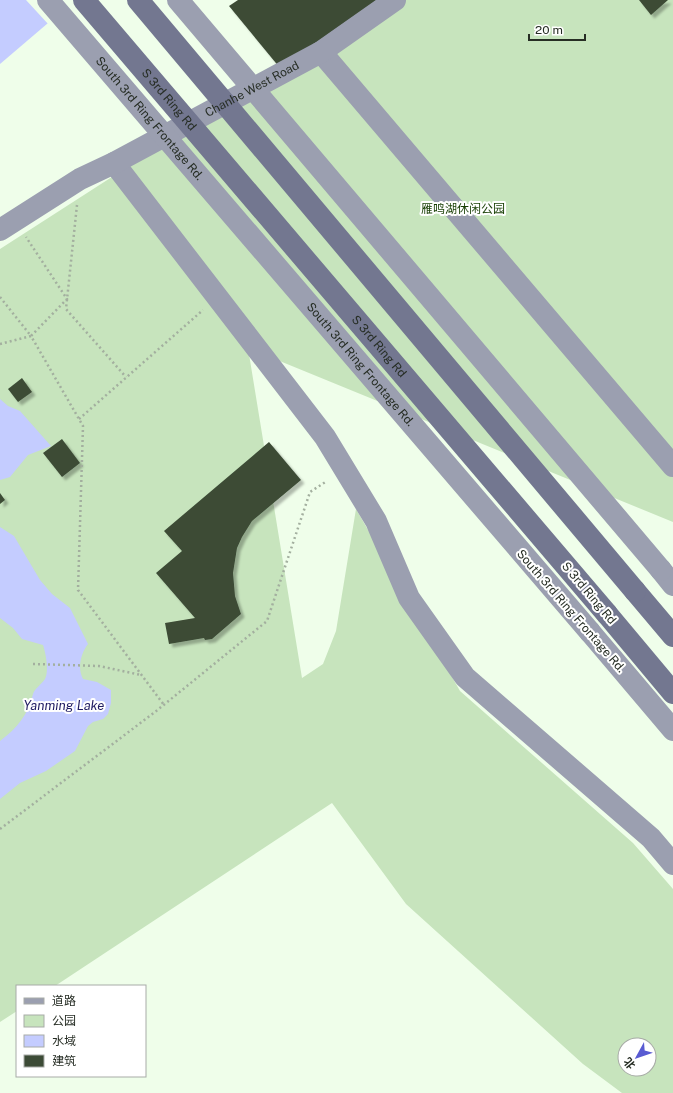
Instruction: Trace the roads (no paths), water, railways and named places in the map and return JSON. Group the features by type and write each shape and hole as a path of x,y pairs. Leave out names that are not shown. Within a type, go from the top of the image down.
{"highway":[{"name":"S 3rd Ring Rd","path":"84,0 673,693"},
{"path":"138,0 673,636"}],"main road":[{"name":"South 3rd Ring Frontage Rd.","path":"48,0 673,730"},
{"path":"178,0 667,578"},
{"name":"Chanhe West Road","path":"8,225 80,179 114,163 321,52 395,0"},
{"path":"321,52 673,466"},
{"path":"114,163 325,437 376,521 408,598 465,677 651,838 673,864"}],"water":[{"path":"0,0 75,0 0,64"},
{"path":"0,399 8,406 20,411 51,446 28,455 10,477 0,480"},
{"name":"Yanming Lake","path":"0,527 14,536 40,580 52,594 70,608 88,644 83,652 80,665 81,675 83,679 97,682 111,690 111,703 108,714 103,719 93,722 88,726 75,751 46,771 20,783 0,799 0,741 17,726 25,715 34,692 45,679 47,667 43,645 22,639 13,628 0,618"}],"park label":[{"name":"雁鸣湖休闲公园","path":"463,209"}]}
